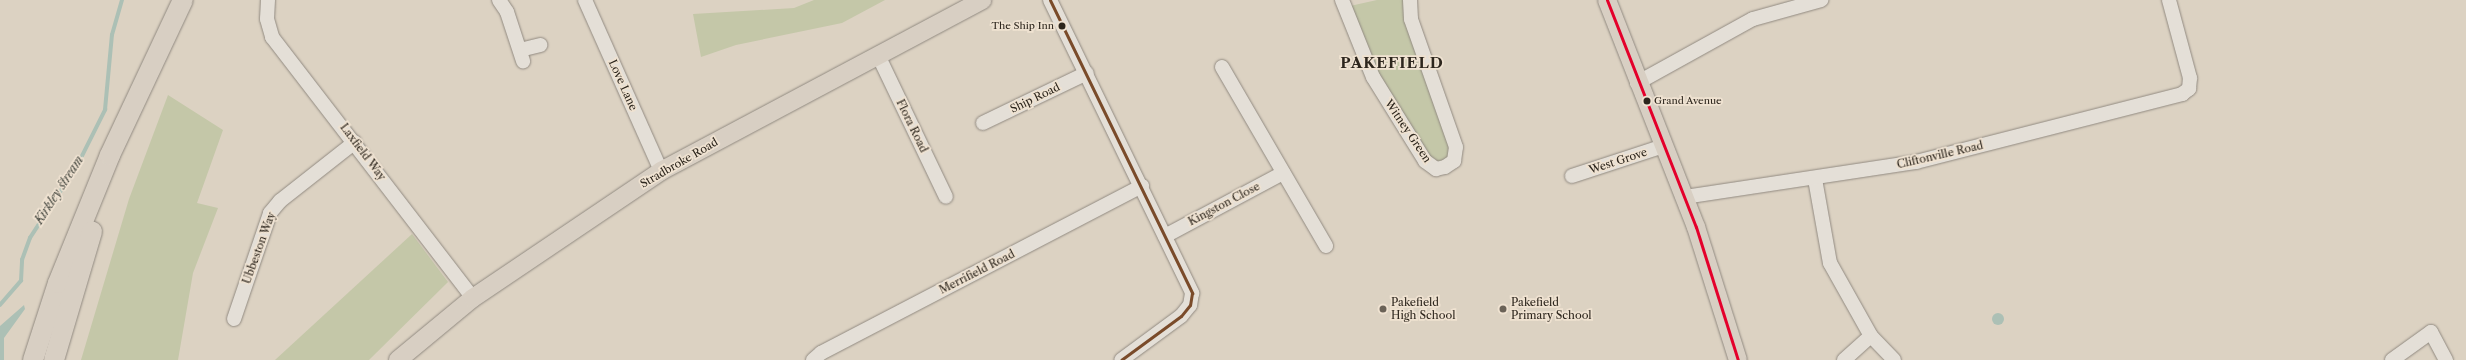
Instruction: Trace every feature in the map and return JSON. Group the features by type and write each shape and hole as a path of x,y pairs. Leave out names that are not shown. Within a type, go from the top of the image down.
{"highway":[{"path":"33,360 58,283 110,156 183,0"},
{"path":"54,360 101,205 190,0"}],"main road":[{"name":"Stradbroke Road","path":"398,360 474,298 661,171 982,0"},
{"path":"1606,0 1637,83 1684,197 1738,360"}],"street":[{"name":"Laxfield Way","path":"268,0 267,19 272,36 474,298"},
{"path":"499,0 507,12 522,55 540,45"},
{"name":"Love Lane","path":"585,0 661,171"},
{"path":"1050,0 1142,186 1192,293 1190,305 1122,360"},
{"name":"Witney Green","path":"1344,3 1372,78 1425,161 1436,169 1445,167 1454,161 1456,147 1411,19 1410,0"},
{"path":"1637,83 1753,19 1821,0"},
{"name":"Cliftonville Road","path":"1684,197 1815,179 1916,162 2174,97 2189,88 2169,0"},
{"name":"Flora Road","path":"878,55 946,198"},
{"path":"1222,67 1326,246"},
{"name":"Ship Road","path":"984,123 1087,73"},
{"name":"Ubbeston Way","path":"234,319 270,213 280,201 355,142"},
{"name":"West Grove","path":"1572,176 1664,146"},
{"name":"Kingston Close","path":"1165,236 1283,173"},
{"path":"1815,179 1830,263 1871,336 1894,360"},
{"name":"Merrifield Road","path":"813,360 820,353 1142,186"},
{"path":"2392,360 2431,332 2446,360"},
{"path":"1844,360 1871,336"}],"green space":[{"path":"814,0 885,0 842,23 736,45 701,57 693,14 794,8"},
{"path":"1377,0 1406,0 1452,153 1445,163 1431,161 1373,70 1350,6"},
{"path":"168,95 223,130 197,203 218,208 193,273 178,360 81,360 129,199"},
{"path":"412,234 448,282 369,360 275,360"}],"shaded area":[{"path":"24,305 25,309 4,338 4,360 0,360 0,326"},
{"path":"1996,313 2000,313 2004,319 2000,325 1996,325 1992,321 1992,317"}],"waterway":[{"name":"Kirkley stream","path":"0,305 21,281 22,260 30,238 77,166 105,110 112,35 122,0"}],"transit line":[{"path":"1050,0 1192,293 1190,305 1181,316 1121,360"},
{"path":"1607,0 1696,227 1738,360"}],"place":[{"name":"The Ship Inn","path":"1062,26"},
{"name":"Grand Avenue","path":"1647,101"},
{"name":"Pakefield High School","path":"1383,309"},
{"name":"Pakefield Primary School","path":"1503,309"}],"district":[{"name":"PAKEFIELD","path":"1392,63"}]}
